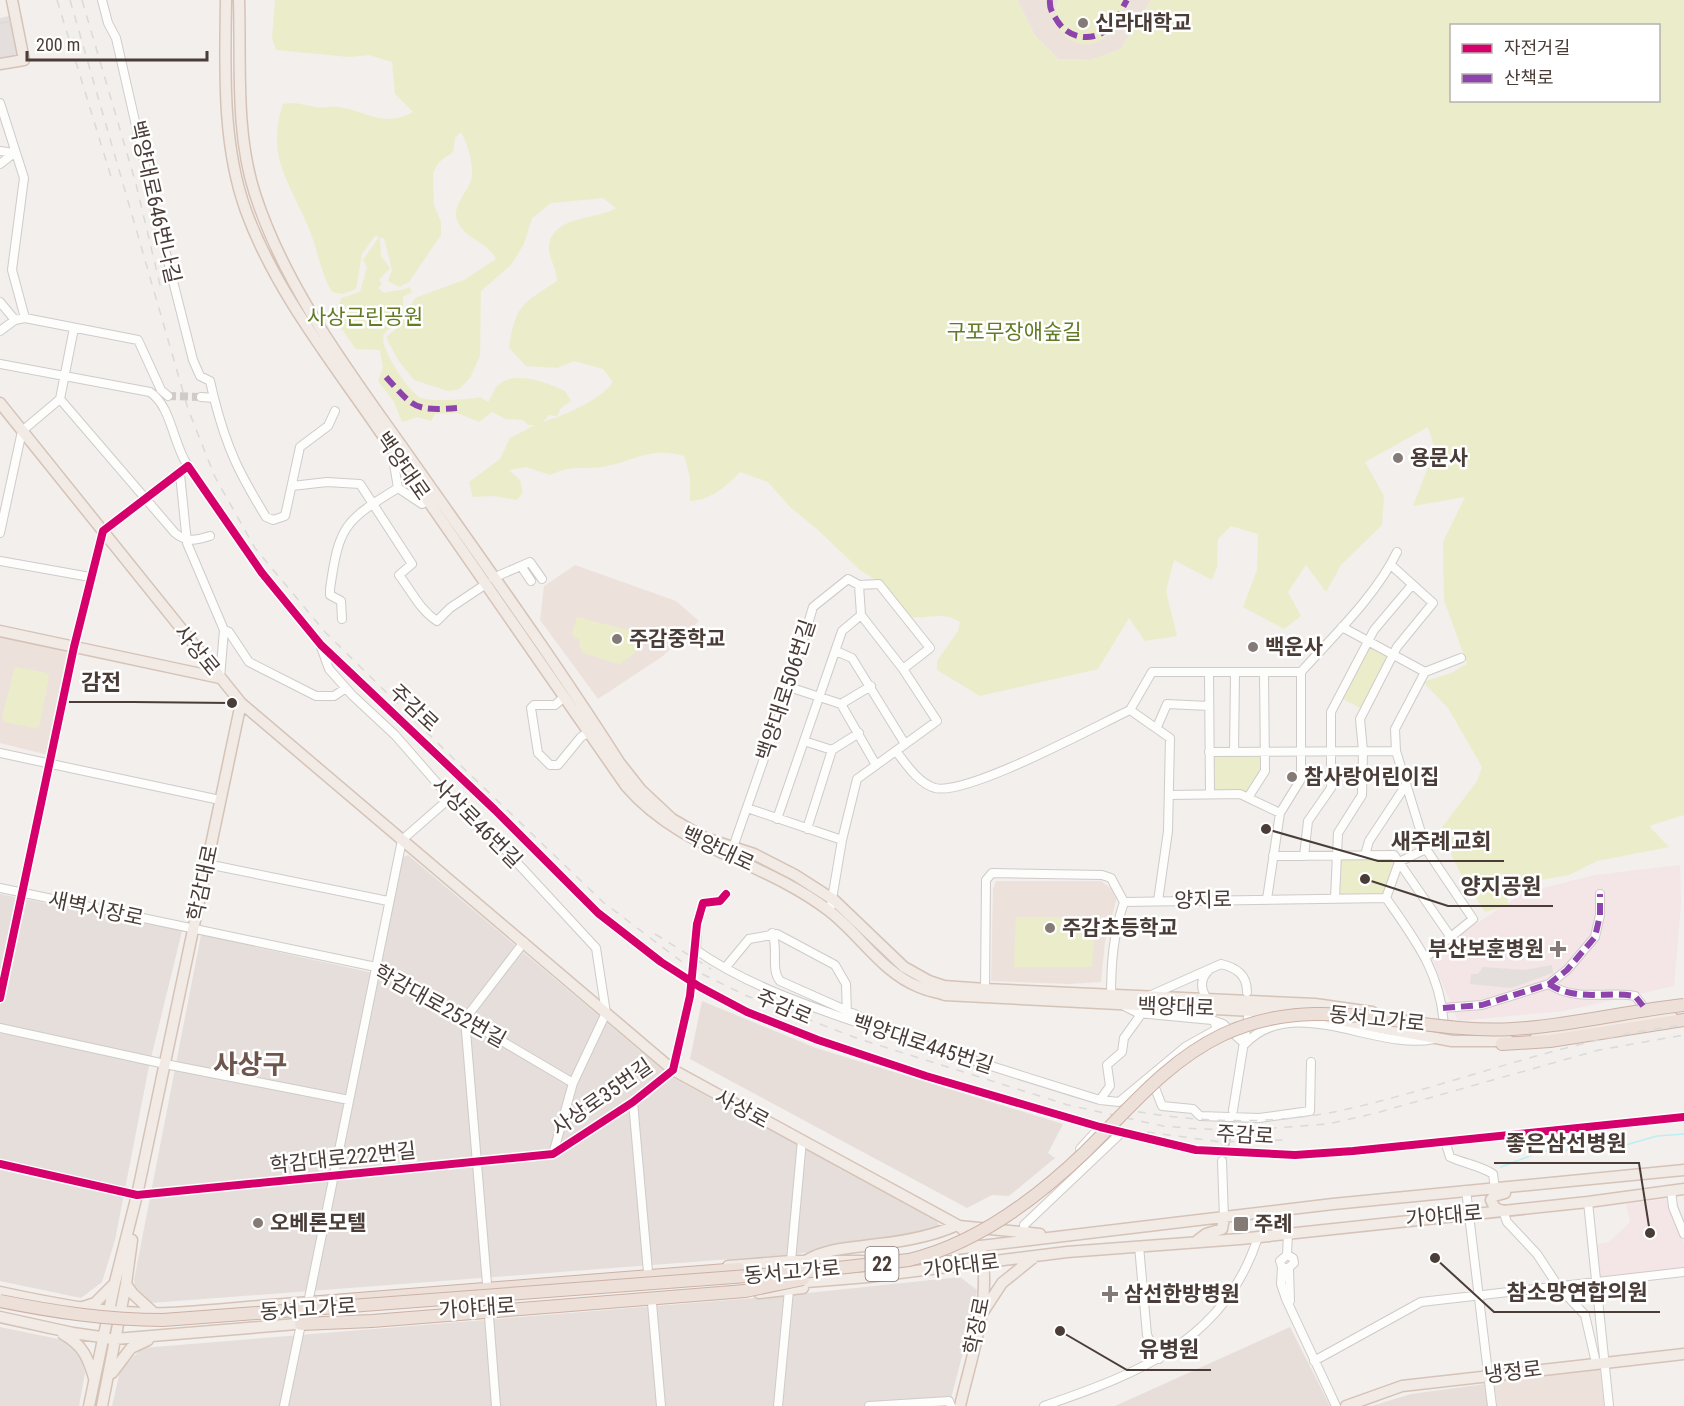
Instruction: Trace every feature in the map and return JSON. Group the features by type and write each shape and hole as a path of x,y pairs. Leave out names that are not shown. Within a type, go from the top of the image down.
{"highway":[{"path":"1505,1025 1649,1001 1684,1001"},
{"name":"동서고가로","path":"0,1301 62,1314 105,1319 163,1320 886,1264 926,1256 999,1220 1032,1200 1178,1061 1221,1036 1255,1023 1293,1015 1333,1012 1461,1028 1514,1029 1684,1001"},
{"path":"1502,1044 1550,1041 1684,1016"},
{"name":"동서고가로","path":"0,1308 90,1324 162,1327 803,1279 927,1262 1013,1220 1035,1206 1159,1086 1183,1066 1217,1046 1255,1029 1289,1022 1348,1019 1430,1033 1513,1036 1684,1016"},
{"path":"308,1303 738,1269 770,1274"},
{"path":"302,1324 372,1321 745,1291 803,1279"}],"main road":[{"path":"0,64 24,60 12,0"},
{"name":"백양대로","path":"226,0 230,136 246,210 285,292 641,790 658,808 679,823 775,876 830,911 888,967 918,987 945,995 1111,1001 1143,998 1207,999 1324,1005 1475,1028 1535,1024 1684,1001"},
{"name":"백양대로","path":"239,0 244,142 254,192 280,257 428,501 490,581 564,697 626,786 646,809 701,845 776,863 834,900 914,975 944,986 1111,1001 1123,1005 1260,1010 1318,1015 1367,1027 1475,1042 1508,1041 1684,1016"},
{"name":"사상로","path":"0,403 240,703 672,1070 958,1225 980,1246"},
{"path":"0,630 220,678"},
{"name":"학감대로","path":"102,1406 121,1312 121,1283 137,1195 240,703"},
{"path":"1475,1028 1505,1025"},
{"path":"1475,1042 1502,1044"},
{"name":"가야대로","path":"0,1292 81,1308 154,1313 483,1293 786,1269 1466,1190 1522,1187 1684,1170"},
{"path":"1503,1211 1492,1204 1494,1196 1516,1191 1522,1187"},
{"name":"가야대로","path":"0,1317 103,1338 157,1337 371,1316 868,1277 1139,1246 1258,1237 1588,1202 1684,1189"},
{"path":"1197,1240 1206,1234 1222,1229 1224,1218"},
{"path":"805,1261 824,1250 905,1240 940,1233 958,1225 1058,1236"},
{"name":"학장로","path":"960,1406 981,1315 985,1280 980,1246"},
{"path":"981,1315 1002,1283 1035,1257"},
{"path":"308,1303 370,1292 791,1261 862,1261"},
{"path":"960,1266 980,1271 985,1280"},
{"path":"302,1324 372,1326 652,1303 789,1290 868,1277"},
{"path":"81,1308 95,1303 121,1283 154,1313"},
{"name":"학감대로","path":"89,1406 109,1311 121,1283"},
{"path":"53,1329 75,1340 85,1352 95,1379"},
{"path":"107,1381 122,1356 131,1348 157,1337"},
{"name":"냉정로","path":"1346,1406 1402,1386 1684,1354"}],"street":[{"name":"백양대로646번나길","path":"102,0 108,23 116,38 158,222 193,360 200,376 210,381 214,398"},
{"path":"0,103 14,153 23,172 24,187 12,270 25,318"},
{"path":"0,151 14,153"},
{"path":"0,164 14,153"},
{"path":"0,302 15,320"},
{"path":"0,331 15,320 25,318 138,340 158,384 168,396"},
{"path":"0,533 2,512 22,431 60,399 74,328"},
{"path":"0,364 64,376"},
{"name":"주감로","path":"64,376 150,392 155,396 188,465 262,573 321,645 495,810 598,913 661,962 700,987 747,1012 818,1040 926,1077 1121,1133 1196,1150 1250,1154 1353,1151 1684,1117"},
{"path":"201,397 214,398 231,456 266,517 273,520 285,516 300,447 328,426 335,411"},
{"path":"60,399 176,533 186,540 210,536"},
{"path":"402,455 394,464 398,488 423,504 428,501"},
{"path":"0,998 74,646 103,531 180,474 188,465"},
{"path":"180,474 186,540 224,630 220,678"},
{"path":"292,486 327,482 360,484 412,564 399,575 417,598 422,611 437,621 450,608 490,581 530,562 542,579"},
{"path":"342,620 341,602 330,595 335,552 346,524 398,488"},
{"path":"1267,899 1280,813 1301,779 1301,672 1342,627 1391,565 1397,552"},
{"path":"0,561 90,577"},
{"path":"1335,898 1338,832 1362,795 1363,751 1360,719 1397,647 1433,603 1391,565"},
{"path":"521,566 531,581"},
{"name":"백양대로506번길","path":"731,851 789,687 813,608 848,579 859,585 879,584 930,648 903,669"},
{"path":"830,911 834,900 842,840 857,778 937,721 903,669 861,615 859,585"},
{"path":"1304,856 1308,820 1331,789 1333,751 1331,712 1374,630 1412,585"},
{"path":"777,819 842,631 861,615"},
{"path":"1342,627 1425,672"},
{"path":"224,630 229,632 249,662 316,696 334,696 346,688"},
{"name":"사상로46번길","path":"321,645 329,669 346,688 395,735 450,798 498,842 596,948 606,1013"},
{"path":"836,651 852,658 905,744"},
{"path":"1426,957 1473,919 1426,849 1396,751 1395,729 1425,672 1461,658"},
{"path":"896,751 922,780 934,788 951,789 986,778 1130,710 1152,672 1301,672"},
{"path":"1209,672 1210,794"},
{"path":"1234,752 1235,673"},
{"path":"1249,796 1264,771 1264,673"},
{"path":"841,704 871,686"},
{"path":"789,687 841,704 860,733 876,765"},
{"path":"564,697 555,705 534,705 531,708 538,753 550,765 558,765 581,737 589,732"},
{"path":"1157,728 1167,704 1209,706"},
{"path":"1130,710 1170,738 1168,831 1158,901"},
{"path":"807,829 832,750 860,733"},
{"path":"804,741 832,750"},
{"path":"1209,752 1396,751"},
{"path":"0,753 220,800"},
{"path":"1365,855 1369,841 1406,785"},
{"path":"1169,795 1249,796 1280,813"},
{"path":"308,1303 402,840 450,798"},
{"path":"747,807 842,840"},
{"path":"1245,1044 1256,1032 1273,1024 1305,1023 1420,1042 1441,1039 1444,1025 1443,1008 1426,957 1386,898 1399,862 1426,849"},
{"path":"1273,856 1394,855 1450,936"},
{"path":"207,864 388,901"},
{"path":"985,989 986,880 992,873 1102,875 1111,878 1124,902 1115,930 1111,958 1111,1001"},
{"name":"새벽시장로","path":"0,888 193,929"},
{"name":"백양대로445번길","path":"726,894 720,902 703,903 697,924 696,950 725,968 785,997 847,1015 921,1044 1100,1100 1119,1102 1185,1047 1216,1029 1214,1021"},
{"path":"1443,1008 1482,1005 1549,984 1577,960 1595,937 1600,915 1600,894"},
{"name":"양지로","path":"1124,902 1386,898"},
{"name":"학감대로252번길","path":"193,929 376,967 573,1083"},
{"path":"725,968 748,939 772,933 835,965 846,984 847,1015 778,979 777,944 772,933"},
{"path":"487,1284 465,1019 524,942"},
{"path":"1143,998 1221,964 1239,971 1245,980 1247,992"},
{"path":"1207,999 1202,992 1202,982 1213,966"},
{"path":"1549,984 1558,990 1585,996 1619,993 1635,996 1643,1006"},
{"path":"672,1070 690,996"},
{"path":"1123,1005 1142,1013 1214,1021 1223,1024 1245,1044"},
{"path":"553,1154 573,1083 606,1013"},
{"path":"1100,1100 1110,1086 1107,1065 1122,1052 1124,1038 1142,1013"},
{"path":"1233,1110 1248,1017"},
{"path":"0,1028 165,1064 349,1100"},
{"path":"1150,1074 1162,1106 1193,1109 1200,1116 1259,1118 1310,1111 1311,1062"},
{"name":"사상로35번길","path":"553,1154 633,1102 672,1070"},
{"path":"633,1102 648,1272"},
{"path":"974,1228 1023,1202 1053,1176 1100,1127"},
{"path":"1025,1233 1024,1225 1121,1133"},
{"path":"791,1261 802,1140"},
{"name":"가야대로","path":"1445,1141 1450,1157 1462,1163 1480,1165 1493,1174 1495,1189"},
{"name":"학감대로222번길","path":"0,1164 137,1195 553,1154"},
{"path":"1222,1161 1224,1218"},
{"path":"1466,1190 1492,1406"},
{"path":"1671,1190 1673,1207 1684,1234"},
{"path":"1588,1202 1596,1281 1600,1363"},
{"path":"1503,1211 1507,1222 1537,1254 1558,1286 1585,1315 1600,1363 1609,1406"},
{"path":"1288,1233 1287,1255 1280,1261 1286,1268 1281,1284 1336,1406"},
{"path":"1044,1406 1130,1374 1159,1359 1215,1316 1240,1282 1258,1237"},
{"path":"1139,1246 1147,1335 1159,1359"},
{"path":"1314,1361 1421,1302 1684,1272"},
{"path":"778,1406 789,1290"},
{"path":"652,1303 661,1406"},
{"path":"489,1316 496,1406"},
{"path":"284,1406 302,1324"},
{"path":"868,1406 949,1401 951,1406"}],"shaded area":[{"name":"신라대학교","path":"1017,0 1151,0 1121,49 1091,60 1058,59 1035,36"},
{"path":"9,16 23,55 0,59 0,18"},
{"name":"주감중학교","path":"575,565 676,601 699,621 663,656 598,699 540,620 544,586"},
{"path":"0,637 69,652 48,755 0,743"},
{"path":"408,855 671,1077 936,1219 941,1230 833,1250 784,1255 150,1303 135,1286 134,1280 201,935 378,974 401,858"},
{"name":"부산보훈병원","path":"1680,865 1681,902 1674,986 1564,1011 1458,1021 1431,956 1447,943 1523,893 1595,875"},
{"name":"주감초등학교","path":"996,881 1101,881 1112,889 1117,897 1105,942 1101,982 1070,984 991,981 993,889"},
{"path":"0,894 182,931 149,1066 115,1240 102,1282 81,1298 0,1281"},
{"path":"1552,965 1553,973 1511,988 1470,984 1471,974 1478,974 1483,967 1525,970"},
{"path":"702,1001 816,1048 1063,1124 1048,1153 1055,1158 1009,1196 992,1195 967,1208 690,1059"},
{"path":"1666,1199 1684,1243 1684,1269 1603,1278 1599,1276 1596,1244 1609,1242 1630,1222 1626,1204"},
{"path":"960,1277 977,1290 949,1406 112,1406 120,1371 142,1348 779,1296"},
{"path":"0,1327 63,1340 71,1345 80,1357 85,1373 79,1406 0,1406"},
{"path":"1290,1327 1330,1406 1115,1406"},
{"path":"1600,1369 1604,1406 1497,1406 1494,1380"},
{"path":"1485,1384 1488,1406 1372,1406 1411,1394"}],"green space":[{"name":"구포무장애숲길","path":"275,0 1017,0 1035,36 1058,59 1091,60 1121,49 1151,0 1684,0 1684,815 1649,826 1669,847 1597,861 1569,875 1506,886 1508,906 1485,912 1462,877 1440,830 1477,781 1482,767 1448,708 1423,682 1451,673 1467,664 1444,600 1443,542 1465,497 1413,506 1435,449 1428,427 1365,462 1384,496 1382,525 1341,565 1326,592 1306,565 1288,592 1301,616 1284,629 1243,607 1257,570 1258,534 1231,526 1218,539 1217,567 1212,580 1174,560 1166,591 1177,636 1145,641 1129,618 1098,669 980,696 937,670 937,661 958,631 960,622 941,616 907,617 881,583 861,571 790,507 768,482 740,472 717,492 690,501 690,477 684,456 660,453 613,465 576,468 550,475 526,467 509,470 520,480 523,492 517,500 494,496 473,497 469,482 500,459 510,438 535,425 528,425 523,420 506,419 492,412 479,422 457,413 435,414 431,421 418,417 402,422 394,402 378,381 383,368 380,350 356,349 335,320 341,298 360,292 367,267 363,260 379,237 375,236 362,254 356,289 342,294 332,292 279,156 278,123 283,104 350,109 384,119 402,117 413,112 395,94 392,62 369,55 349,57 276,50 272,38","holes":["461,132 466,143 472,175 469,186 456,210 457,220 464,231 487,248 496,259 464,280 415,298 396,329 386,337 398,360 414,380 448,391 459,389 470,378 480,356 481,291 511,265 524,244 532,218 551,203 603,198 616,208 565,224 551,239 549,250 557,281 522,307 514,323 509,348 526,366 557,368 574,361 603,369 613,382 590,401 571,411 543,422 549,415 557,416 561,408 571,401 565,391 531,379 512,378 497,386 488,402 480,397 452,400 424,399 405,382 384,344 385,333 399,321 399,313 403,314 403,297 412,292 410,287 384,293 378,288 382,283 379,280 390,268 381,256 380,238 384,238 392,270 388,281 399,287 409,282 441,235 441,222 434,205 433,173 439,162 453,152 455,138"]},
{"path":"1058,0 1128,0 1107,36 1092,43 1083,44 1074,42 1060,29 1056,10"},
{"path":"577,617 639,633 635,653 619,664 583,653 579,645 580,640 572,635"},
{"path":"1369,646 1391,656 1362,709 1341,698"},
{"path":"15,667 47,673 49,676 39,726 35,728 4,722 2,718"},
{"path":"1261,754 1262,769 1248,793 1238,789 1212,790 1213,755"},
{"path":"1390,858 1395,863 1383,895 1340,895 1341,859"},
{"path":"1016,917 1087,917 1086,925 1094,934 1092,967 1014,967"}],"waterway":[{"path":"1501,1167 1543,1151 1612,1149 1657,1136 1684,1134"}],"tunnel":[{"path":"168,396 201,397"},
{"path":"690,996 696,950"},
{"path":"1223,1157 1233,1111"}],"tram line":[{"path":"0,23 10,22"}],"railway":[{"path":"57,0 112,180"},
{"path":"70,0 188,409 215,477 255,548 325,632 455,760 603,902 690,968 747,996 859,1039 1068,1105 1163,1126 1199,1129 1247,1130 1328,1124 1376,1113 1599,1050 1684,1035"},
{"path":"82,0 136,184 161,289"},
{"path":"655,934 711,969"},
{"path":"1122,1109 1178,1117 1235,1121 1320,1114 1390,1098 1557,1050 1641,1031 1684,1025"},
{"path":"1147,1132 1221,1142 1284,1140"}],"marked path":[{"path":"1050,0 1052,11 1063,28 1069,33 1084,37 1091,37 1106,31 1116,20 1127,0"},
{"path":"386,377 409,401 416,405 432,409 457,408"},
{"path":"1443,1008 1482,1005 1549,984 1567,970 1595,937 1600,915 1600,894"},
{"path":"1549,984 1569,993 1635,996 1643,1006"}],"cycle path":[{"path":"0,998 74,647 103,531 188,466 262,573 321,645 495,810 598,913 661,962 700,987 747,1012 818,1040 926,1076 1100,1127 1196,1150 1295,1155 1684,1117"},
{"path":"0,1164 137,1195 553,1154 633,1102 673,1070 690,996 697,924 703,903 720,901 726,894"}],"place":[{"name":"신라대학교","path":"1083,23"},
{"name":"용문사","path":"1398,458"},
{"name":"주감중학교","path":"617,639"},
{"name":"백운사","path":"1253,647"},
{"name":"감전","path":"232,703"},
{"name":"참사랑어린이집","path":"1292,777"},
{"name":"새주례교회","path":"1266,829"},
{"name":"양지공원","path":"1365,879"},
{"name":"주감초등학교","path":"1050,928"},
{"name":"부산보훈병원","path":"1558,949"},
{"name":"오베론모텔","path":"258,1223"},
{"name":"주례","path":"1241,1224"},
{"name":"좋은삼선병원","path":"1650,1233"},
{"name":"참소망연합의원","path":"1435,1258"},
{"name":"삼선한방병원","path":"1110,1294"},
{"name":"유병원","path":"1060,1331"}],"district":[{"name":"사상구","path":"250,1065"}],"park label":[{"name":"사상근린공원","path":"365,317"}]}
